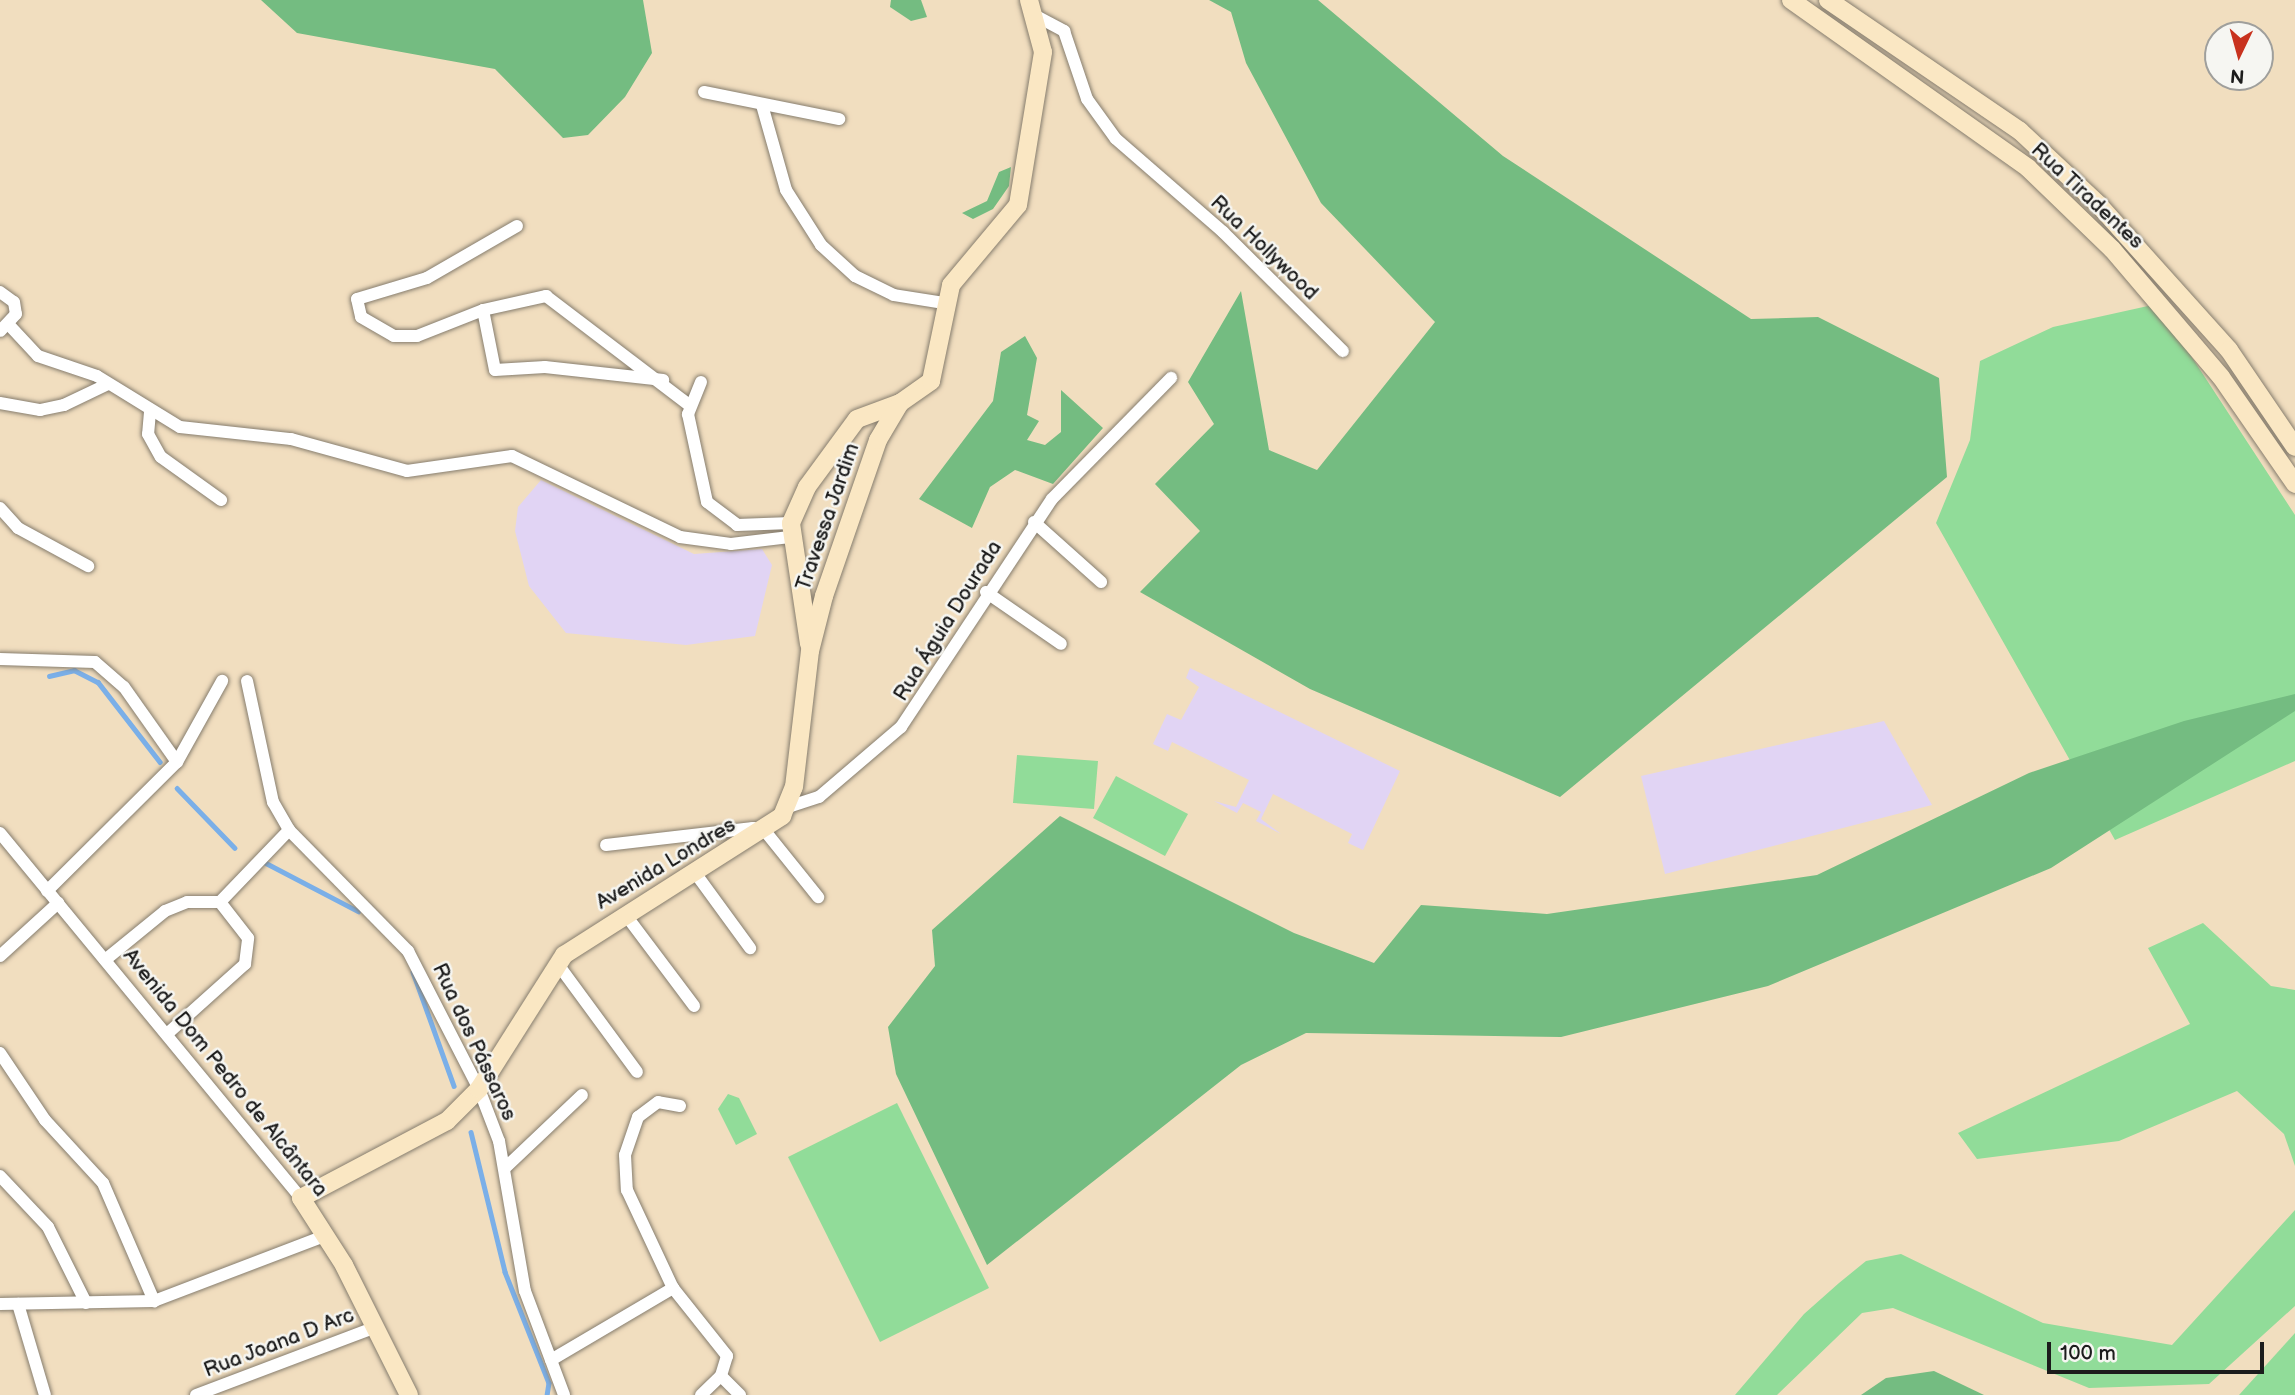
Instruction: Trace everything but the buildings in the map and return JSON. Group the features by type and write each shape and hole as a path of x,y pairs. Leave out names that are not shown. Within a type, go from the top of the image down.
{"street":[{"path":"788,807 810,651 791,530 839,439 874,411 900,403 935,375 944,303 1018,205 1041,85 1038,17 1029,0"},
{"name":"Rua Tiradentes","path":"1828,0 2020,131 2175,288 2236,360 2295,447"},
{"name":"Rua Tiradentes","path":"1794,1 2028,168 2159,299 2295,483"},
{"name":"Rua Hollywood","path":"1038,17 1064,31 1101,122 1343,351"},
{"path":"704,92 839,119"},
{"path":"762,105 786,190 821,245 855,276 894,295 944,303"},
{"path":"517,226 427,278 357,299 361,317 402,337 483,310 538,296 554,299 663,380 688,404"},
{"path":"2159,299 2175,288"},
{"path":"0,292 16,308 5,329 37,356 108,384 150,412 196,432 290,439 392,469 433,471 512,456 680,537 731,544 791,530"},
{"path":"483,310 495,370 545,367 663,380"},
{"name":"Rua Águia Dourada","path":"788,807 818,796 901,727 986,592 1034,522 1171,378"},
{"path":"701,382 688,404 698,479 714,512 737,525 791,530"},
{"path":"0,403 40,410 64,405 108,384"},
{"name":"Travessa Jardim","path":"810,651 824,596 885,427 900,403"},
{"path":"874,411 885,427"},
{"path":"150,412 148,434 161,457 221,500"},
{"path":"0,508 18,528 88,566"},
{"path":"1034,522 1101,582"},
{"path":"799,590 824,596"},
{"path":"986,592 1062,644"},
{"path":"0,659 95,662 124,687 177,762"},
{"path":"47,891 177,762 222,681"},
{"name":"Rua dos Pássaros","path":"247,681 273,802 289,830 408,951 479,1089 505,1168 525,1291 564,1395"},
{"name":"Avenida Londres","path":"300,1198 433,1130 479,1089 557,962 625,914 765,831 788,807"},
{"path":"606,845 729,827 765,831 818,897"},
{"path":"105,960 165,911 187,902 220,902 289,830"},
{"name":"Avenida Dom Pedro de Alcântara","path":"0,833 300,1198 376,1327 409,1395"},
{"path":"696,874 750,948"},
{"path":"167,1034 245,964 248,938 220,902"},
{"path":"0,956 58,903"},
{"path":"625,914 694,1006"},
{"path":"557,962 636,1072"},
{"path":"0,1053 45,1120 103,1183 154,1301"},
{"path":"505,1168 582,1095"},
{"path":"680,1106 662,1101 644,1110 631,1130 624,1163 635,1216 673,1288 727,1356 721,1376 701,1395"},
{"path":"0,1176 48,1227 86,1303"},
{"path":"0,1304 154,1301 324,1236"},
{"path":"551,1360 673,1288"},
{"path":"18,1304 45,1395"},
{"name":"Rua Joana D Arc","path":"196,1395 376,1327"},
{"path":"721,1376 740,1395"}],"shaded area":[{"path":"541,480 694,554 762,549 772,565 755,636 686,645 566,633 529,586 515,531 518,507"},
{"path":"1190,668 1400,771 1363,850 1348,843 1352,834 1273,794 1261,819 1281,834 1256,821 1261,812 1243,803 1237,813 1214,801 1236,807 1249,780 1172,742 1168,751 1153,744 1167,714 1181,720 1199,687 1186,678"},
{"path":"1884,721 1932,805 1665,874 1641,776"}],"green space":[{"path":"261,0 643,0 652,53 625,97 588,135 563,138 495,69 297,33"},
{"path":"891,0 921,0 927,17 911,21 890,7"},
{"path":"1209,0 1318,0 1503,156 1751,319 1818,317 1939,378 1947,477 1560,797 1310,689 1140,592 1200,531 1155,484 1214,424 1188,382 1241,291 1269,450 1317,470 1435,322 1321,203 1246,63 1231,12"},
{"path":"1011,167 1009,186 993,209 973,219 962,213 987,201 999,172"},
{"path":"2157,304 2295,515 2295,761 2115,840 1936,523 1970,440 1980,361 2053,327"},
{"path":"1025,336 1037,358 1027,415 1039,421 1027,440 1045,445 1061,432 1061,390 1103,428 1053,484 1015,470 990,487 972,528 919,499 993,401 1001,352"},
{"path":"2295,694 2295,711 2051,868 1768,986 1561,1037 1306,1033 1241,1065 987,1265 896,1074 888,1027 935,966 932,930 1060,816 1294,933 1374,963 1421,905 1547,914 1817,875 2029,773 2184,721"},
{"path":"1017,755 1098,761 1094,809 1013,803"},
{"path":"1116,776 1188,814 1165,856 1093,818"},
{"path":"2203,923 2271,986 2295,990 2295,1166 2284,1134 2237,1091 2119,1141 1977,1159 1958,1133 2190,1024 2148,948"},
{"path":"728,1094 739,1098 757,1134 736,1145 718,1109"},
{"path":"897,1103 989,1288 880,1342 788,1157"},
{"path":"2295,1210 2295,1306 2209,1384 2089,1388 1893,1308 1862,1313 1777,1395 1735,1395 1804,1314 1839,1283 1866,1261 1901,1254 2043,1323 2172,1345"},
{"path":"2295,1333 2295,1395 2239,1395"},
{"path":"1934,1371 1984,1395 1861,1395 1886,1378"}],"waterway":[{"path":"49,676 74,670 98,682 160,762"},
{"path":"177,788 235,848"},
{"path":"266,863 358,911"},
{"path":"413,972 454,1086"},
{"path":"471,1132 505,1272 549,1383 547,1395"}]}
